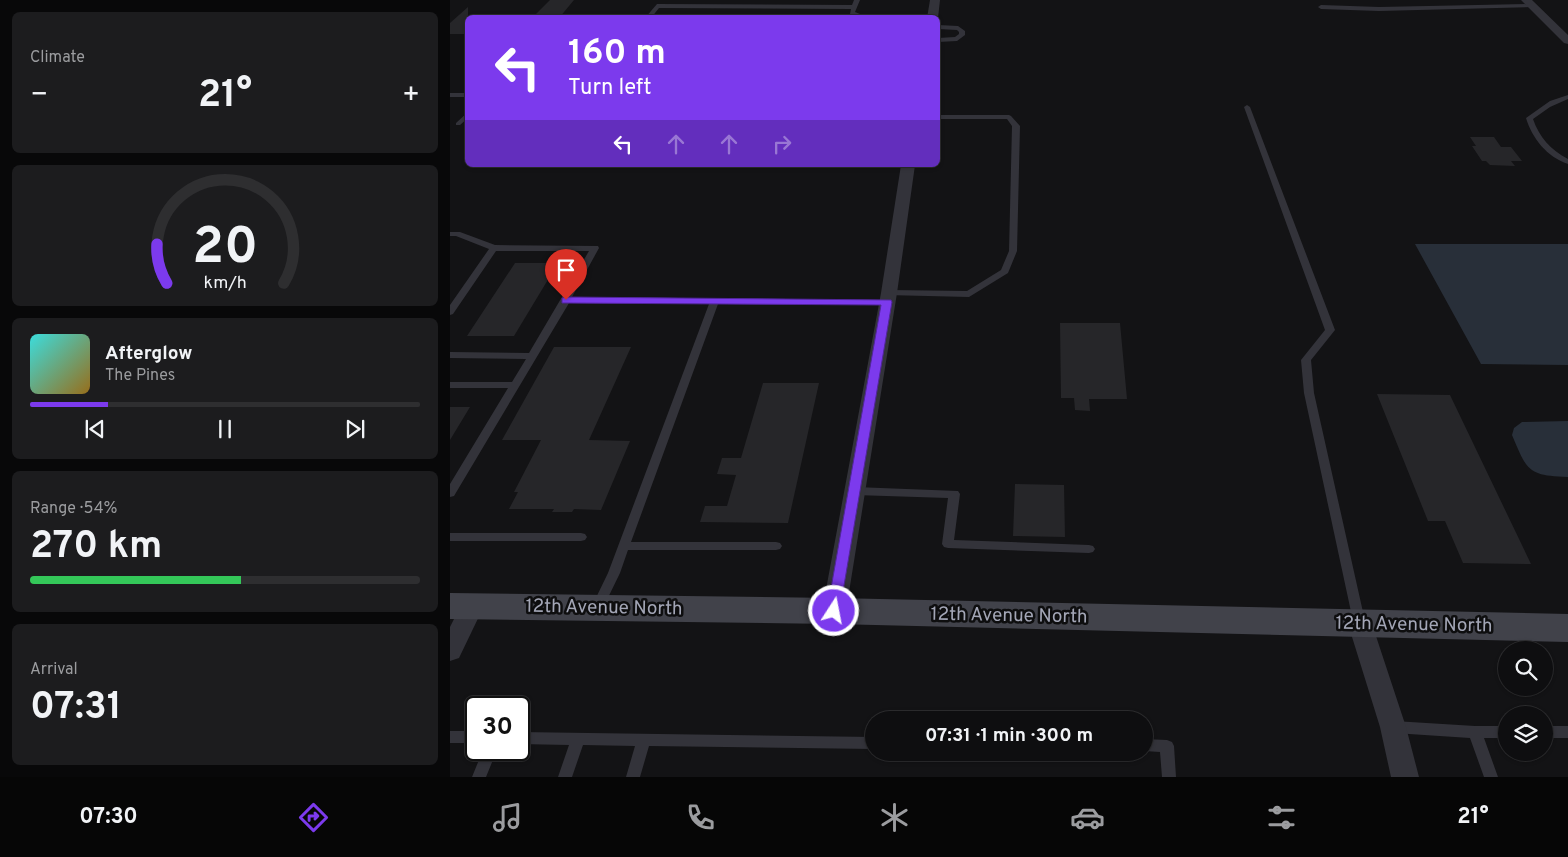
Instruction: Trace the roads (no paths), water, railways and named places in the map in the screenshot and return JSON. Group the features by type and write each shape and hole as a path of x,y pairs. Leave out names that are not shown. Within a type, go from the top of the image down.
{"main road":[{"name":"12th Avenue North","path":"461,606 834,611 1568,628"}],"street":[{"path":"932,15 935,0"},
{"path":"1529,3 1568,41"},
{"path":"834,611 888,297 908,167"},
{"path":"450,651 461,606"},
{"path":"1360,624 1393,727 1406,777"}],"lane":[{"path":"650,15 661,0"},
{"path":"857,0 852,13 858,15"},
{"path":"1321,7 1379,9 1529,3"},
{"path":"657,6 854,7"},
{"path":"940,27 958,28 962,31 962,35 956,40 940,40"},
{"path":"450,95 465,95"},
{"path":"1568,97 1548,105 1529,118 1532,129 1546,146 1558,157 1568,162"},
{"path":"1247,107 1330,330 1306,360 1309,393 1360,624"},
{"path":"458,124 465,117"},
{"path":"566,300 714,301 969,294 1005,271 1013,251 1016,126 1009,117 940,117"},
{"path":"450,234 457,234 494,248 595,248 533,356 450,493"},
{"path":"450,312 494,248"},
{"path":"597,608 614,573 714,301"},
{"path":"450,355 533,356"},
{"path":"450,385 515,386"},
{"path":"855,491 954,494 948,544 1089,549"},
{"path":"450,537 581,537"},
{"path":"624,546 776,546"},
{"path":"1393,727 1498,732"},
{"path":"1475,732 1492,777"},
{"path":"1553,732 1568,732"},
{"path":"450,737 465,737"},
{"path":"530,738 865,743"},
{"path":"564,777 578,740"},
{"path":"633,777 644,740"},
{"path":"1153,745 1167,746 1169,777"},
{"path":"479,777 486,761"}]}
